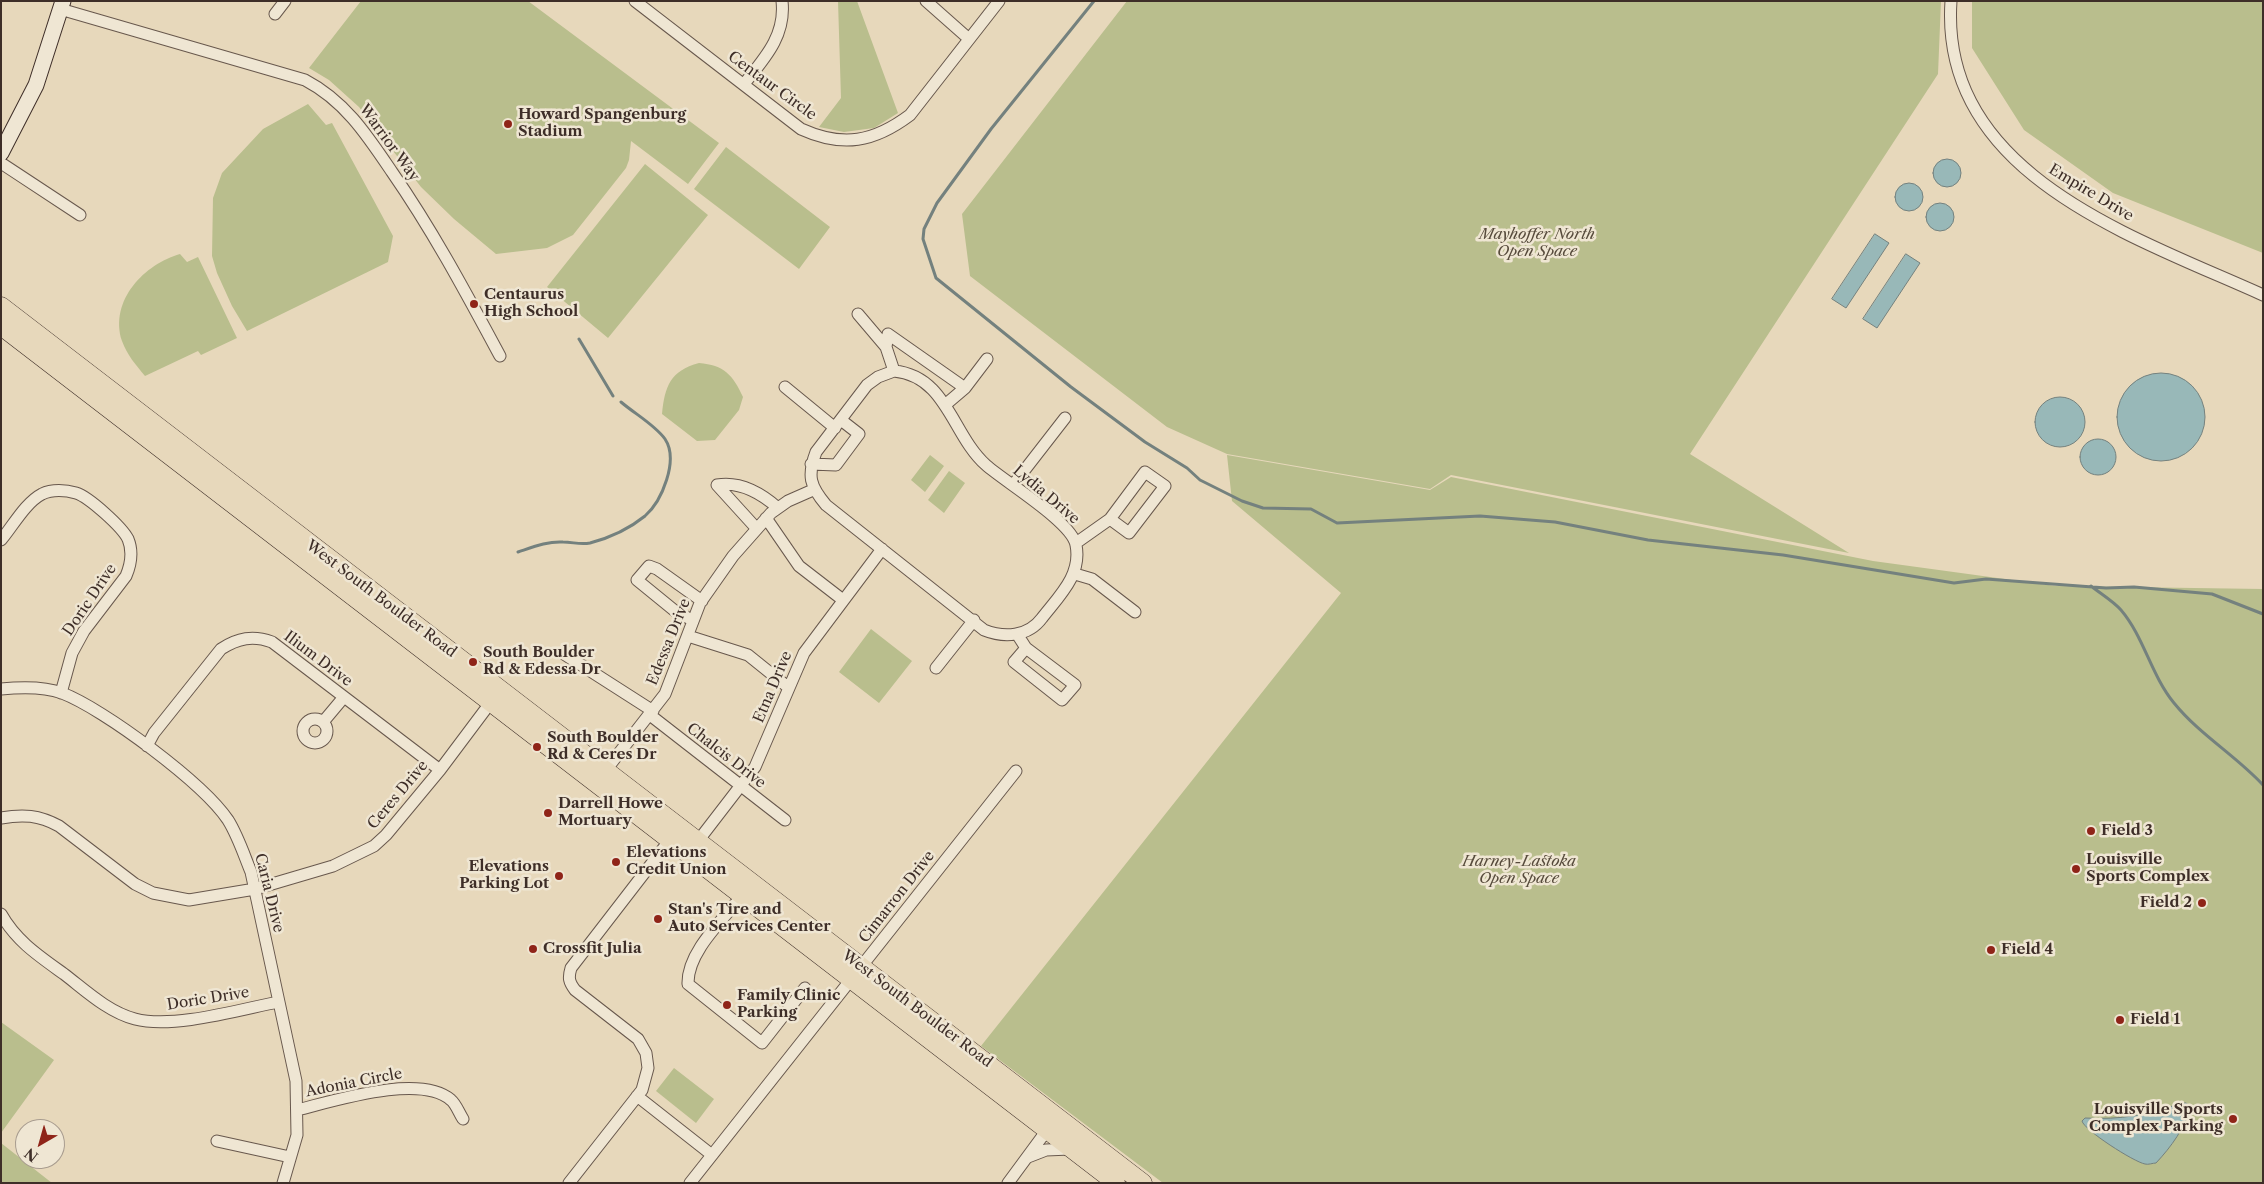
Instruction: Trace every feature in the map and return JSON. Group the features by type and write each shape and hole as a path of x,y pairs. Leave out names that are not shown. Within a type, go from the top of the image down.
{"main road":[{"name":"West South Boulder Road","path":"1,306 277,519 601,776 670,841 748,889"},
{"name":"West South Boulder Road","path":"1,326 491,702 698,841 748,889 856,974 1053,1123 1142,1183"},
{"name":"West South Boulder Road","path":"1053,1123 1072,1149 1116,1183"}],"street":[{"path":"275,14 285,1"},
{"name":"Centaur Circle","path":"635,1 801,128 828,138 858,140 873,137 893,128 910,115 999,1"},
{"path":"744,84 773,47 780,29 782,1"},
{"path":"926,1 969,39"},
{"name":"Empire Drive","path":"1951,1 1951,42 1956,65 1970,104 1985,129 2004,151 2028,172 2062,197 2146,242 2263,296"},
{"path":"1,153 36,85 62,5"},
{"name":"Warrior Way","path":"62,5 305,80 323,89 359,123 418,209 434,234 500,356"},
{"path":"1,163 80,215"},
{"path":"858,314 886,347 894,371 878,377 868,385 816,452 811,464 810,477 813,490 826,505 974,620 984,630 997,635 1017,634 1038,622 1075,574 1092,578 1135,612"},
{"path":"886,347 888,334 965,388"},
{"path":"945,405 965,388 987,359"},
{"name":"Lydia Drive","path":"894,371 918,376 931,386 945,405 971,450 986,465 1064,526 1076,543 1078,558 1075,574"},
{"path":"784,387 838,424 859,434 836,465 811,464"},
{"path":"1013,485 1065,418"},
{"path":"1076,543 1110,519 1145,472 1165,486 1129,533 1110,519"},
{"path":"757,529 717,485 728,483 761,493 800,566 843,600"},
{"path":"772,513 788,501 813,490"},
{"name":"Doric Drive","path":"1,540 32,502 43,494 59,491 78,494 121,528 128,539 131,553 130,567 126,576 84,631 72,653 61,693"},
{"name":"Edessa Drive","path":"601,776 665,694 688,636 692,620 702,601 757,529 772,513"},
{"name":"Etna Drive","path":"698,841 755,767 804,653 882,549"},
{"path":"692,620 675,611 638,580 649,566 657,569 702,601"},
{"path":"936,668 974,620"},
{"path":"1017,634 1026,648 1075,685 1062,700 1014,662 1026,648"},
{"path":"688,636 748,655 789,688"},
{"name":"Ilium Drive","path":"146,746 154,733 221,649 231,642 246,638 261,638 272,642 440,770"},
{"name":"Chalcis Drive","path":"564,654 651,713 740,787 785,820"},
{"name":"Caria Drive","path":"1,689 30,688 61,693 104,716 146,746 211,800 228,820 239,842 255,889 296,1081 296,1135 284,1183"},
{"path":"323,722 344,697"},
{"name":"Ceres Drive","path":"1,818 19,815 47,819 135,884 153,893 189,900 255,889 333,866 374,846 386,835 440,770 491,702"},
{"name":"Cimarron Drive","path":"690,1183 1016,771"},
{"path":"569,1183 637,1096 645,1082 648,1068 646,1053 638,1039 574,990 569,983 568,976 571,968 670,841"},
{"path":"748,889 694,956 688,971 688,984 762,1043 805,988"},
{"name":"Doric Drive","path":"1,914 10,929 24,945 114,1011 134,1019 154,1022 175,1021 278,1002"},
{"name":"Adonia Circle","path":"297,1110 401,1087 422,1088 439,1092 452,1100 463,1119"},
{"path":"637,1096 712,1155"},
{"path":"1008,1183 1053,1123"},
{"path":"217,1141 290,1157"},
{"path":"1026,1158 1046,1150 1072,1149"}],"green space":[{"name":"Howard Spangenburg Stadium","path":"361,1 528,1 719,143 688,184 631,141 626,168 573,235 547,248 496,254 454,219 421,187 359,107 329,80 309,68"},
{"path":"838,1 857,1 898,113 874,128 844,132 819,127 841,98"},
{"name":"Mayhoffer North Open Space","path":"1127,1 1941,1 1938,74 1690,454 1849,553 1451,475 1430,489 1227,454 1167,427 970,276 962,214"},
{"path":"1972,1 2263,1 2263,253 2113,193 2024,130 1972,48"},
{"path":"308,104 326,125 332,123 393,236 388,262 247,331 232,306 217,273 212,256 213,198 222,173 263,129"},
{"path":"726,147 830,227 799,269 694,189"},
{"path":"645,164 708,215 608,338 547,287"},
{"path":"180,254 187,262 198,257 237,338 201,355 198,351 145,376 129,355 122,341 119,326 125,298 133,286 154,266"},
{"path":"699,363 715,366 727,372 743,397 739,410 715,440 697,441 662,414 667,388 675,375 689,366"},
{"path":"930,455 944,466 925,492 911,480"},
{"name":"Harney-Lastoka Open Space","path":"1227,455 1430,490 1451,477 1873,561 2056,586 2263,589 2263,1183 1163,1183 981,1046 1341,593 1232,501"},
{"path":"949,471 965,483 944,513 928,500"},
{"path":"871,629 912,661 879,703 839,672"},
{"path":"1,1022 54,1060 1,1133"},
{"path":"674,1068 714,1099 696,1123 656,1091"},
{"path":"1,1143 15,1154 15,1169 34,1169 52,1183 1,1183"}],"water":[{"path":"1947,159 1957,163 1961,173 1957,183 1947,187 1937,183 1933,173 1937,163"},
{"path":"1909,183 1919,187 1923,197 1919,207 1909,211 1899,207 1895,197 1899,187"},
{"path":"1940,203 1950,207 1954,217 1950,227 1940,231 1930,227 1926,217 1930,207"},
{"path":"1875,234 1889,243 1846,308 1832,299"},
{"path":"1906,254 1920,263 1877,328 1863,319"},
{"path":"2161,373 2178,377 2192,386 2201,400 2205,417 2201,434 2192,448 2178,457 2161,461 2144,457 2130,448 2121,434 2117,417 2121,400 2130,386 2144,377"},
{"path":"2055,397 2065,397 2078,404 2085,417 2085,427 2078,440 2065,447 2055,447 2046,443 2039,436 2035,427 2035,417 2039,408 2046,401"},
{"path":"2098,439 2111,444 2116,457 2111,470 2098,475 2085,470 2080,457 2085,444"},
{"path":"2186,1103 2190,1106 2185,1122 2172,1143 2156,1163 2145,1164 2131,1158 2100,1138 2082,1121 2085,1118 2134,1116"}],"waterway":[{"path":"1094,1 991,129 937,203 924,229 923,239 936,278 1071,387 1145,442 1187,468 1200,480 1242,501 1263,508 1311,509 1337,523 1480,516 1555,522 1648,540 1783,555 1954,583 1986,579 2106,588 2134,587 2212,594 2263,614"},
{"path":"579,339 613,396"},
{"path":"518,552 552,542 586,544 604,538 626,529 639,521 657,501 667,480 670,458 669,448 665,439 656,429 621,402"},
{"path":"2091,586 2118,607 2129,621 2159,680 2174,703 2195,725 2263,785"}],"place":[{"name":"Howard Spangenburg Stadium","path":"508,124"},
{"name":"Centaurus High School","path":"474,304"},
{"name":"South Boulder Rd & Edessa Dr","path":"473,662"},
{"name":"South Boulder Rd & Ceres Dr","path":"537,747"},
{"name":"Darrell Howe Mortuary","path":"548,813"},
{"name":"Field 3","path":"2091,831"},
{"name":"Elevations Credit Union","path":"616,862"},
{"name":"Louisville Sports Complex","path":"2076,869"},
{"name":"Elevations Parking Lot","path":"559,876"},
{"name":"Field 2","path":"2202,903"},
{"name":"Stan's Tire and Auto Services Center","path":"658,919"},
{"name":"Crossfit Julia","path":"533,949"},
{"name":"Field 4","path":"1991,950"},
{"name":"Family Clinic Parking","path":"727,1005"},
{"name":"Field 1","path":"2120,1020"},
{"name":"Louisville Sports Complex Parking","path":"2233,1119"}]}
